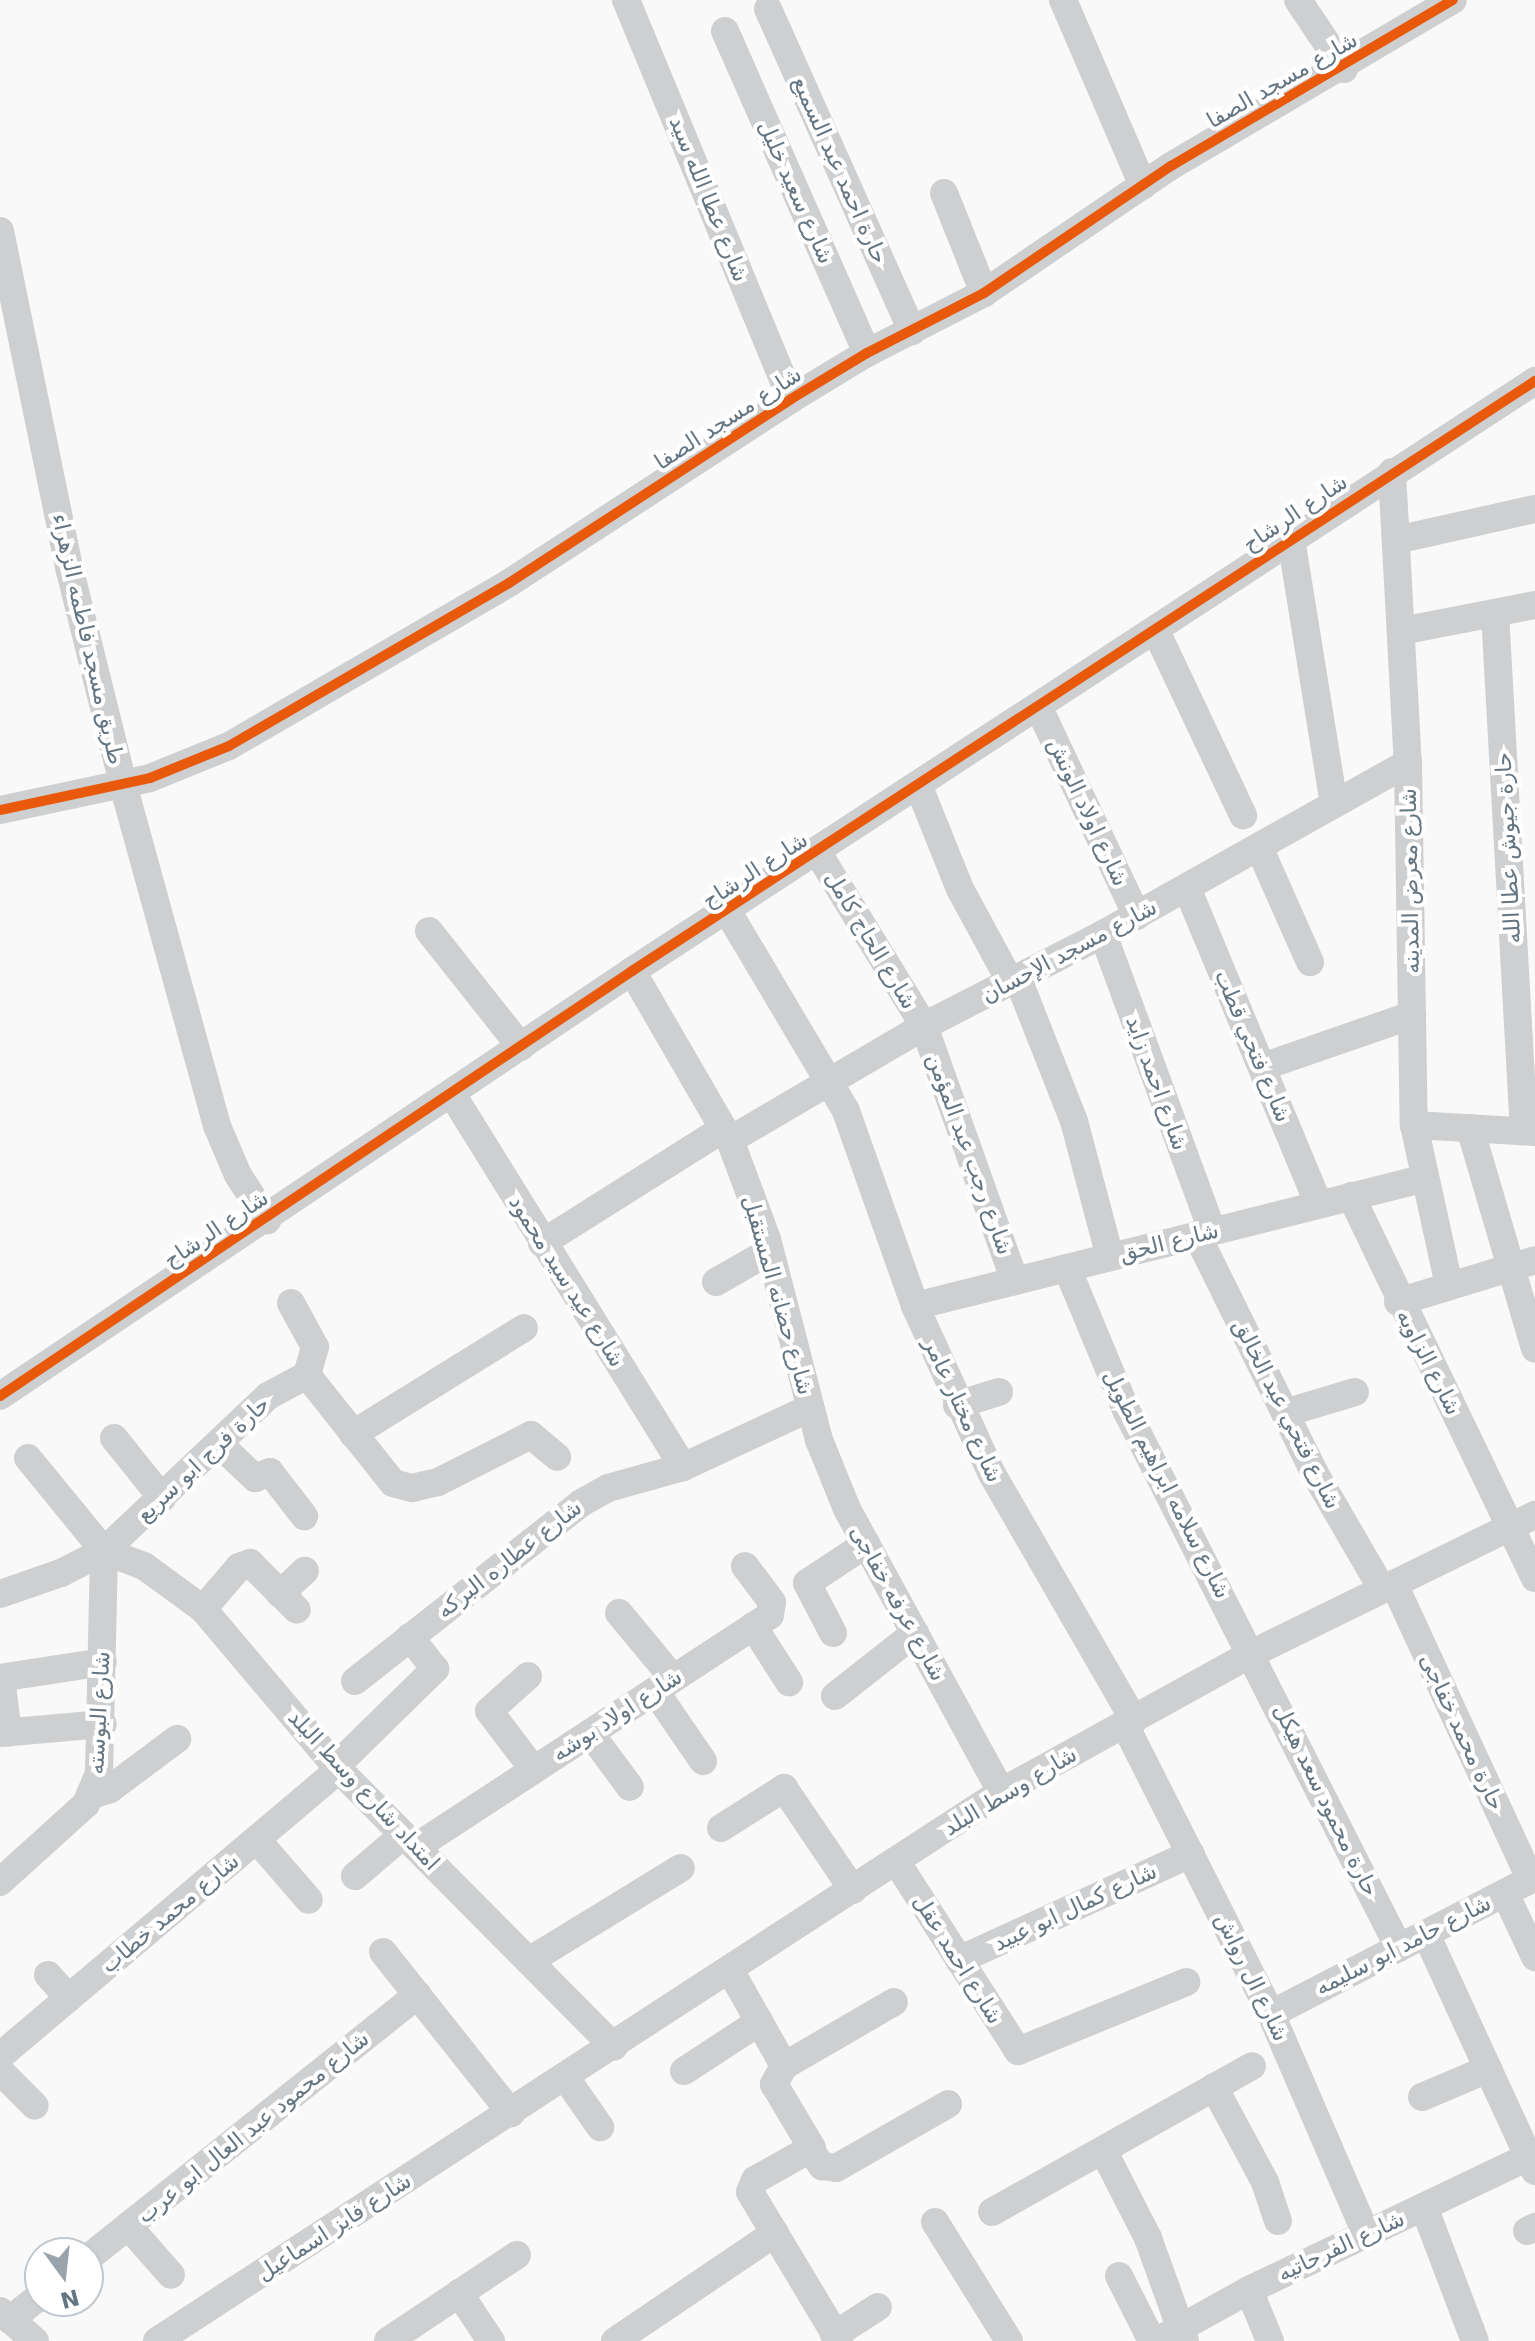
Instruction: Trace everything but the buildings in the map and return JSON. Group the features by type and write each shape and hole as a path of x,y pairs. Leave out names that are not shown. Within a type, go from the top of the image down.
{"street":[{"name":"شارع عطا الله سيد","path":"626,0 791,399"},
{"path":"1063,0 1143,186"},
{"path":"1298,0 1344,69"},
{"name":"شارع مسجد الصفا","path":"0,829 125,792 229,746 509,583 791,399 867,353 984,293 1143,186 1344,69 1453,0"},
{"name":"حارة احمد عبد السميع","path":"768,9 912,331"},
{"name":"شارع سعيد خليل","path":"725,31 867,353"},
{"path":"944,193 984,293"},
{"name":"طريق مسجد فاطمه الزهراء","path":"0,231 70,571 125,792 217,1126 238,1175 267,1220"},
{"name":"شارع الرشاح","path":"0,1396 267,1220 632,971 728,912 1392,472 1535,381"},
{"name":"شارع معرض المدينه","path":"1392,472 1408,763 1414,1125 1422,1179 1449,1286"},
{"path":"1396,540 1535,509"},
{"path":"1291,539 1334,804"},
{"path":"1401,631 1535,605"},
{"name":"حارة جيوش عطا الله","path":"1495,613 1530,1132"},
{"path":"1156,631 1243,815"},
{"name":"شارع اولاد الونش","path":"1039,708 1137,916"},
{"name":"شارع مسجد الإحسان","path":"542,1243 726,1134 831,1082 924,1026 1137,916 1408,763"},
{"path":"919,787 960,889 1014,981 1069,1106 1110,1257"},
{"name":"شارع مسجد الصفا","path":"0,810 125,792"},
{"path":"1259,847 1310,962"},
{"name":"شارع الحاج كامل","path":"818,853 924,1026"},
{"name":"شارع فتحي قطب","path":"1187,888 1319,1205"},
{"name":"شارع مختار عامر","path":"728,912 831,1082 915,1306 957,1405 1130,1723"},
{"path":"429,931 521,1047"},
{"name":"شارع احمد زايد","path":"1103,934 1204,1233"},
{"name":"شارع حضانه المستقبل","path":"632,971 726,1134 770,1251 810,1408"},
{"path":"1262,1067 1412,1015"},
{"name":"شارع رجب عبد المؤمن","path":"924,1026 1015,1281"},
{"name":"شارع عيد سيد محمود","path":"452,1094 683,1467"},
{"path":"1414,1125 1530,1132"},
{"path":"1470,1128 1522,1264 1535,1349"},
{"name":"شارع الحق","path":"915,1306 1422,1179"},
{"name":"شارع الزاويه","path":"1351,1196 1398,1302 1523,1520 1535,1578"},
{"name":"شارع فتحي عبد الخالق","path":"1204,1233 1285,1413 1388,1587"},
{"path":"716,1282 770,1251"},
{"path":"1398,1302 1522,1264"},
{"name":"شارع سلامه ابراهيم الطويل","path":"1067,1268 1126,1410 1253,1653"},
{"path":"291,1303 315,1347 307,1375 393,1483 412,1488 438,1482 531,1435 557,1457"},
{"path":"353,1434 524,1328"},
{"name":"حارة فرج ابو سريع","path":"0,1594 61,1573 104,1551 268,1396 307,1375"},
{"path":"957,1405 999,1392"},
{"path":"1285,1413 1355,1392"},
{"name":"شارع عطاره البركه","path":"355,1681 581,1503 608,1488 683,1467 810,1408"},
{"name":"شارع عرفه خفاجى","path":"810,1408 847,1509 1001,1792"},
{"path":"114,1438 162,1498"},
{"path":"219,1444 255,1478 270,1472 304,1516"},
{"path":"28,1458 104,1551"},
{"name":"شارع وسط البلد","path":"511,2113 1001,1792 1253,1653 1523,1520"},
{"path":"833,1633 807,1583 866,1544"},
{"name":"امتداد شارع وسط البلد","path":"104,1551 144,1566 203,1609 338,1768 614,2047"},
{"name":"شارع البوسته","path":"0,1882 92,1795 103,1724 104,1551"},
{"path":"203,1609 246,1564 289,1602 305,1571"},
{"path":"745,1566 772,1607 770,1615 753,1626 789,1682"},
{"name":"حارة محمد خفاجى","path":"1388,1587 1533,1878"},
{"path":"619,1613 664,1684 703,1761"},
{"name":"شارع اولاد بوشه","path":"355,1876 534,1770 753,1626"},
{"path":"835,1696 915,1633"},
{"name":"شارع محمد خطاب","path":"0,2056 338,1768 435,1669 410,1637"},
{"name":"حارة محمود سعد هيكل","path":"1253,1653 1399,1948"},
{"path":"103,1662 1,1678 4,1733 103,1724"},
{"path":"528,1676 489,1711 534,1770"},
{"name":"شارع ال رواش","path":"1130,1723 1271,2014 1366,2234"},
{"path":"590,1733 630,1787"},
{"path":"92,1795 110,1789 177,1739"},
{"path":"721,1828 784,1788 853,1890"},
{"path":"257,1840 309,1900"},
{"name":"شارع كمال ابو عبيد","path":"959,1960 1191,1854"},
{"name":"شارع احمد عقل","path":"896,1861 1014,2048 1023,2051 1186,1982"},
{"path":"529,1961 681,1868"},
{"name":"شارع حامد ابو سليمه","path":"1271,2014 1533,1878"},
{"path":"1505,1893 1535,1957"},
{"path":"1426,1934 1532,2164"},
{"path":"383,1952 511,2113"},
{"path":"730,1970 784,2066"},
{"path":"48,1975 69,1998"},
{"name":"شارع محمود عبد العال ابو عرب","path":"104,2245 418,1995"},
{"path":"894,2002 784,2066 774,2084 822,2166 836,2168 948,2104"},
{"path":"684,2071 759,2022"},
{"path":"992,2212 1252,2066"},
{"path":"1422,2097 1488,2069"},
{"path":"0,2071 35,2106"},
{"path":"566,2078 600,2127"},
{"path":"1214,2087 1265,2182 1278,2221"},
{"name":"شارع فايز اسماعيل","path":"157,2341 511,2113"},
{"path":"1103,2150 1148,2238 1169,2338"},
{"path":"811,2151 751,2185 836,2338 878,2307"},
{"name":"شارع الفرحاتيه","path":"1169,2338 1249,2290 1424,2207 1532,2164"},
{"path":"1424,2207 1475,2341"},
{"path":"935,2222 1009,2341"},
{"path":"128,2226 171,2275"},
{"path":"615,2341 775,2233"},
{"path":"388,2341 517,2255"},
{"path":"1119,2276 1169,2338"},
{"path":"1249,2290 1270,2341"},
{"path":"459,2293 491,2341"},
{"path":"24,2305 5,2315 35,2341"}],"cycle path":[{"path":"0,810 150,778 229,746 509,583 791,399 867,353 984,293 1171,166 1453,0"},
{"path":"0,1396 632,971 1535,381"}]}
